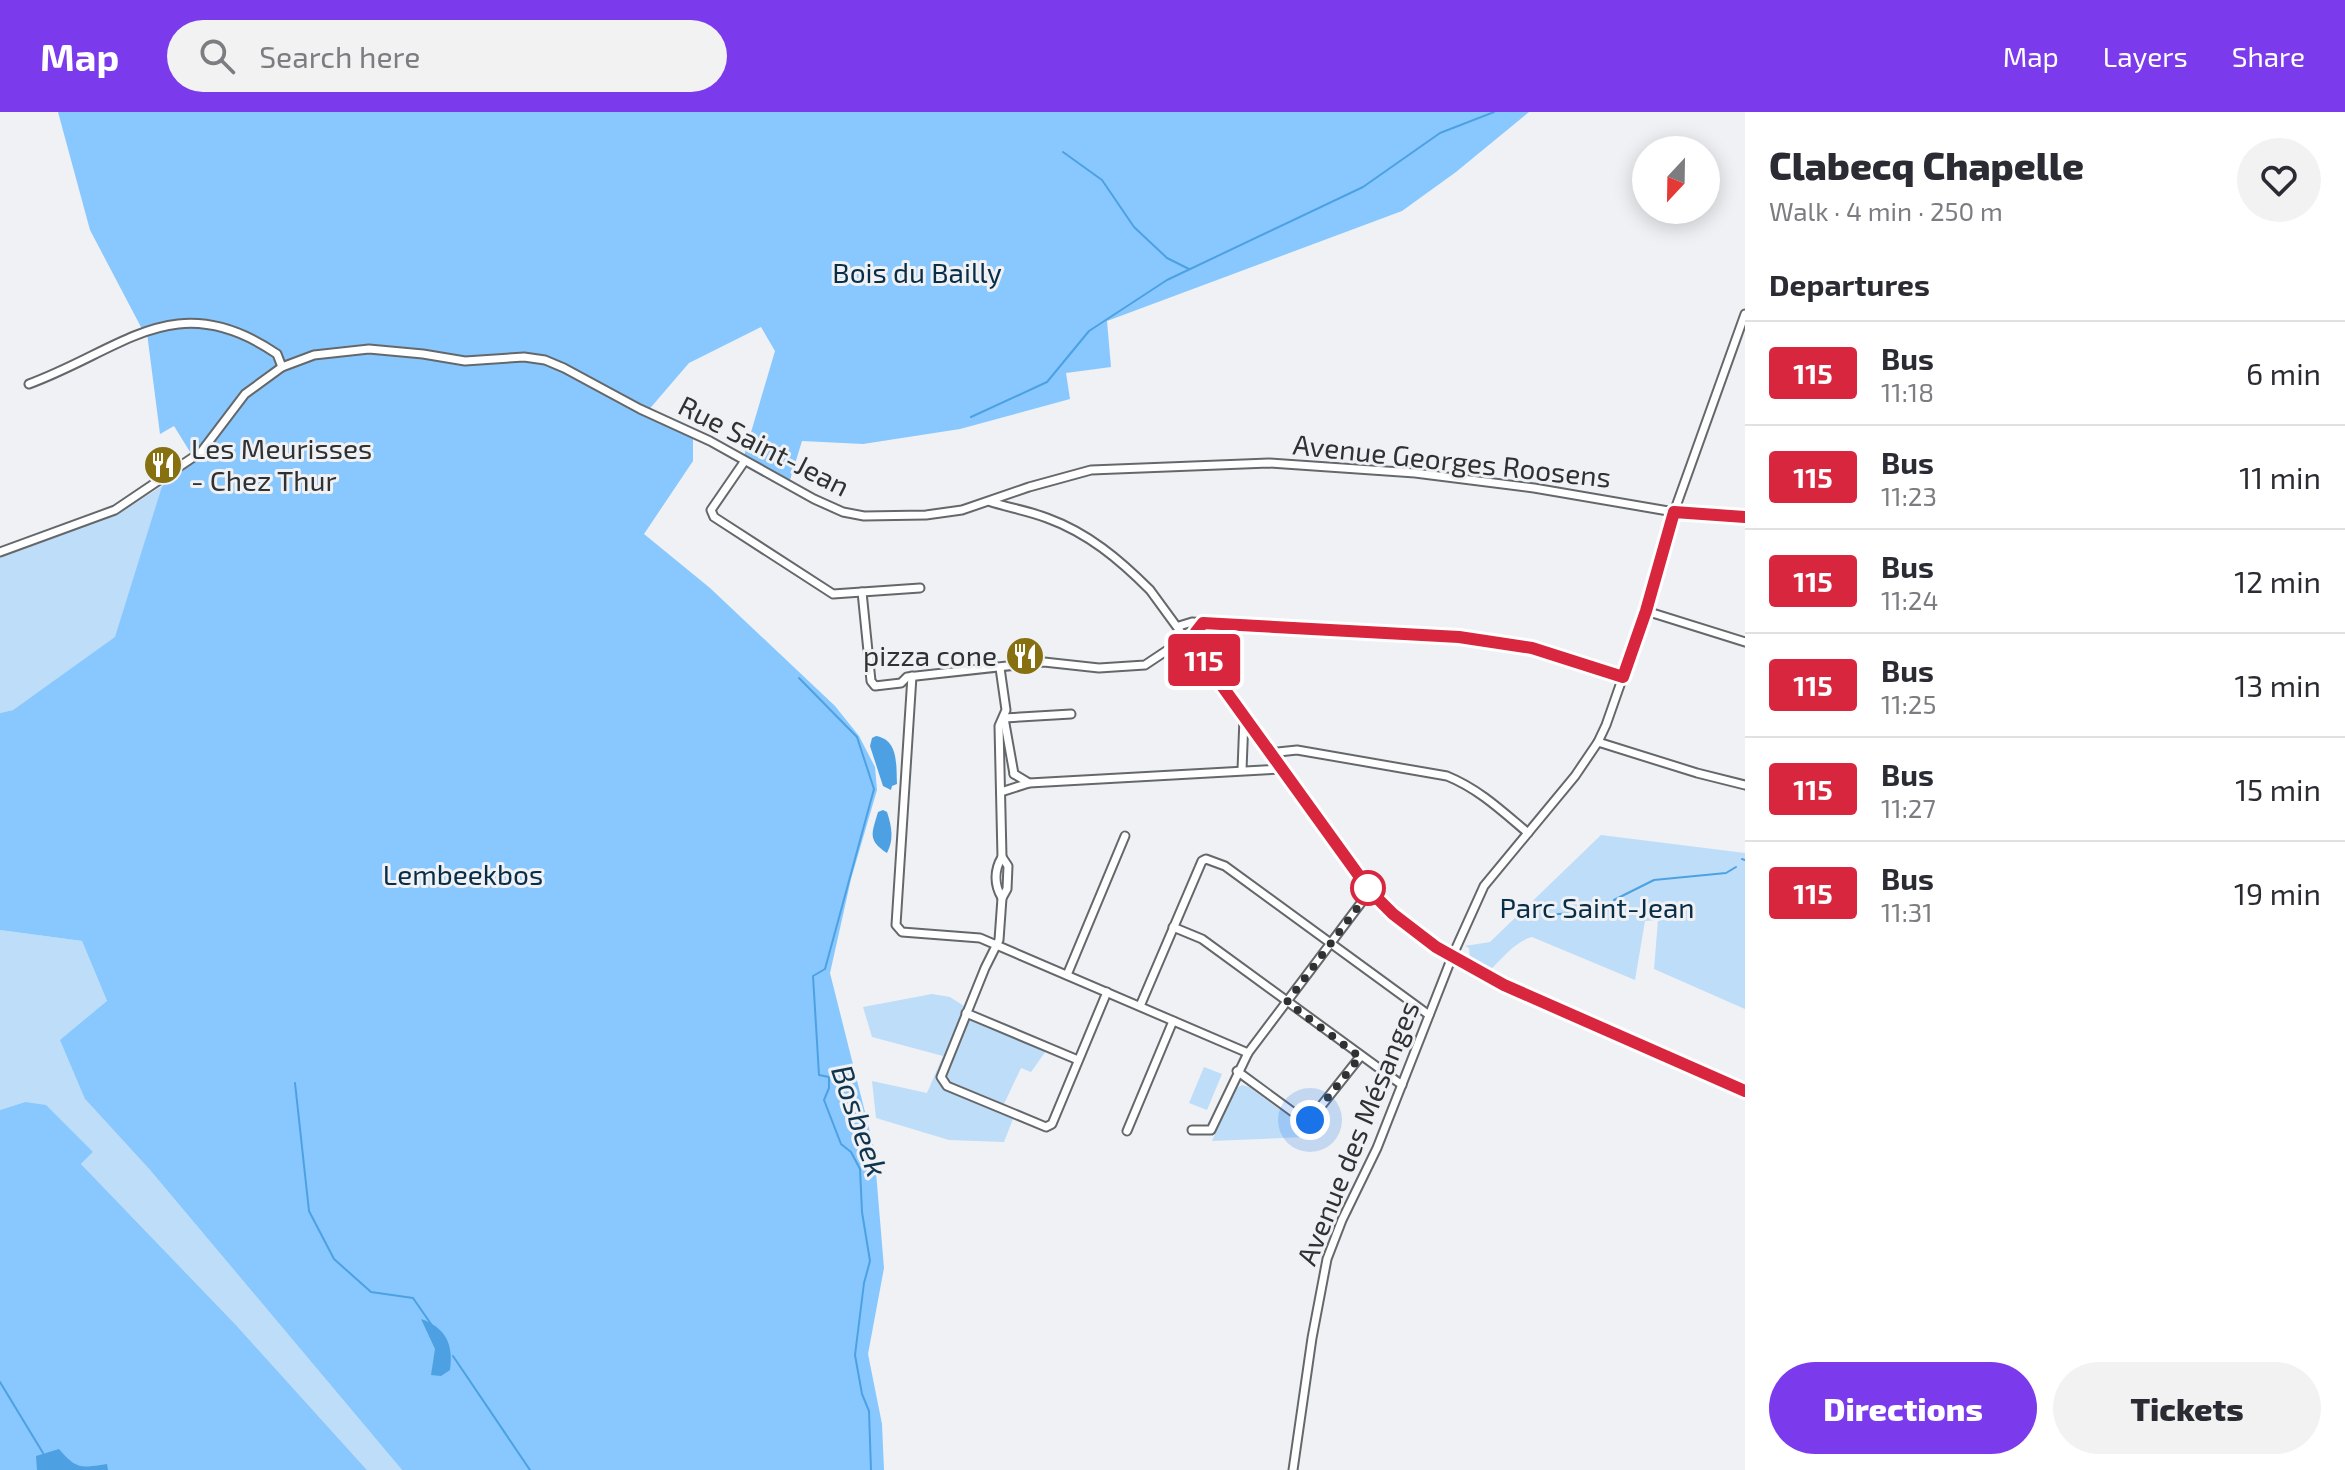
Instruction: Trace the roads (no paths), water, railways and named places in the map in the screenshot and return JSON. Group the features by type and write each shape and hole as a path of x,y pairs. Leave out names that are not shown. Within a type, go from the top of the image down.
{"street":[{"name":"Avenue des Mésanges","path":"1293,1470 1316,1308 1327,1259 1342,1220 1377,1148 1452,957 1484,886 1575,776 1598,742 1646,611 1674,512 1745,314"},
{"path":"29,384 147,330 179,323 222,326 245,335 277,354 282,367"},
{"name":"Rue Saint-Jean","path":"0,552 115,510 180,468 208,446 245,394 282,367 305,357 369,349 465,361 524,357 545,360 710,441 744,462 843,512 864,516 926,515 962,510 989,501"},
{"path":"744,462 711,510 714,517 833,594 920,588"},
{"name":"Avenue Georges Roosens","path":"989,501 1091,470 1295,463 1488,481 1674,512 1745,517"},
{"path":"989,501 1047,518 1104,547 1150,590 1370,891 1393,914 1452,957 1537,1001 1745,1091"},
{"path":"862,592 871,681 875,686 901,683 912,676 1044,662 1099,668 1145,665 1187,637"},
{"path":"1646,611 1745,642"},
{"path":"1179,626 1192,622 1459,637 1532,648 1623,677"},
{"path":"1194,647 1196,632 1203,623"},
{"path":"1000,668 1006,710 999,726 1002,857 997,865 996,888 1002,898 997,945 941,1077 947,1086 961,1092 1046,1127 1052,1124 1107,992"},
{"path":"912,676 896,925 902,932 975,937 1248,1053"},
{"path":"1004,718 1071,714"},
{"path":"1004,718 1014,774"},
{"path":"1242,770 1244,718"},
{"path":"1598,742 1745,785"},
{"path":"1269,753 1297,750 1447,776 1486,797 1528,833"},
{"path":"1001,792 1029,783 1281,769"},
{"path":"1001,774 1014,774 1029,783"},
{"path":"1067,975 1125,836"},
{"path":"1140,1006 1202,861 1206,859 1225,866 1429,1015"},
{"path":"1192,1130 1211,1130 1248,1053 1370,891"},
{"path":"1173,927 1202,939 1402,1085"},
{"path":"966,1013 1078,1060"},
{"path":"1127,1131 1173,1021"},
{"path":"1237,1071 1301,1118 1310,1120 1360,1057"}],"waterway":[{"path":"971,417 1047,382 1089,331 1167,280 1363,187 1440,133 1494,112"},
{"path":"1063,152 1102,180 1134,227 1167,258 1189,269"},
{"name":"Bosbeek","path":"799,678 857,737 874,789 825,969 813,976 819,1075 829,1077 824,1100 841,1144 851,1152 860,1169 862,1212 870,1261 864,1283 855,1355 862,1394 869,1411 871,1470"},
{"path":"1614,900 1654,880 1726,873 1736,867"},
{"path":"1543,915 1575,913 1605,903"},
{"path":"295,1083 309,1211 334,1259 371,1292 413,1298 431,1324"},
{"path":"453,1356 530,1470"},
{"path":"0,1382 43,1453"}],"place":[{"name":"Les Meurisses - Chez Thur","path":"163,465"},
{"name":"pizza cone","path":"1025,656"}],"park label":[{"name":"Bois du Bailly","path":"917,273"},
{"name":"Lembeekbos","path":"463,875"},
{"name":"Parc Saint-Jean","path":"1597,908"}]}
